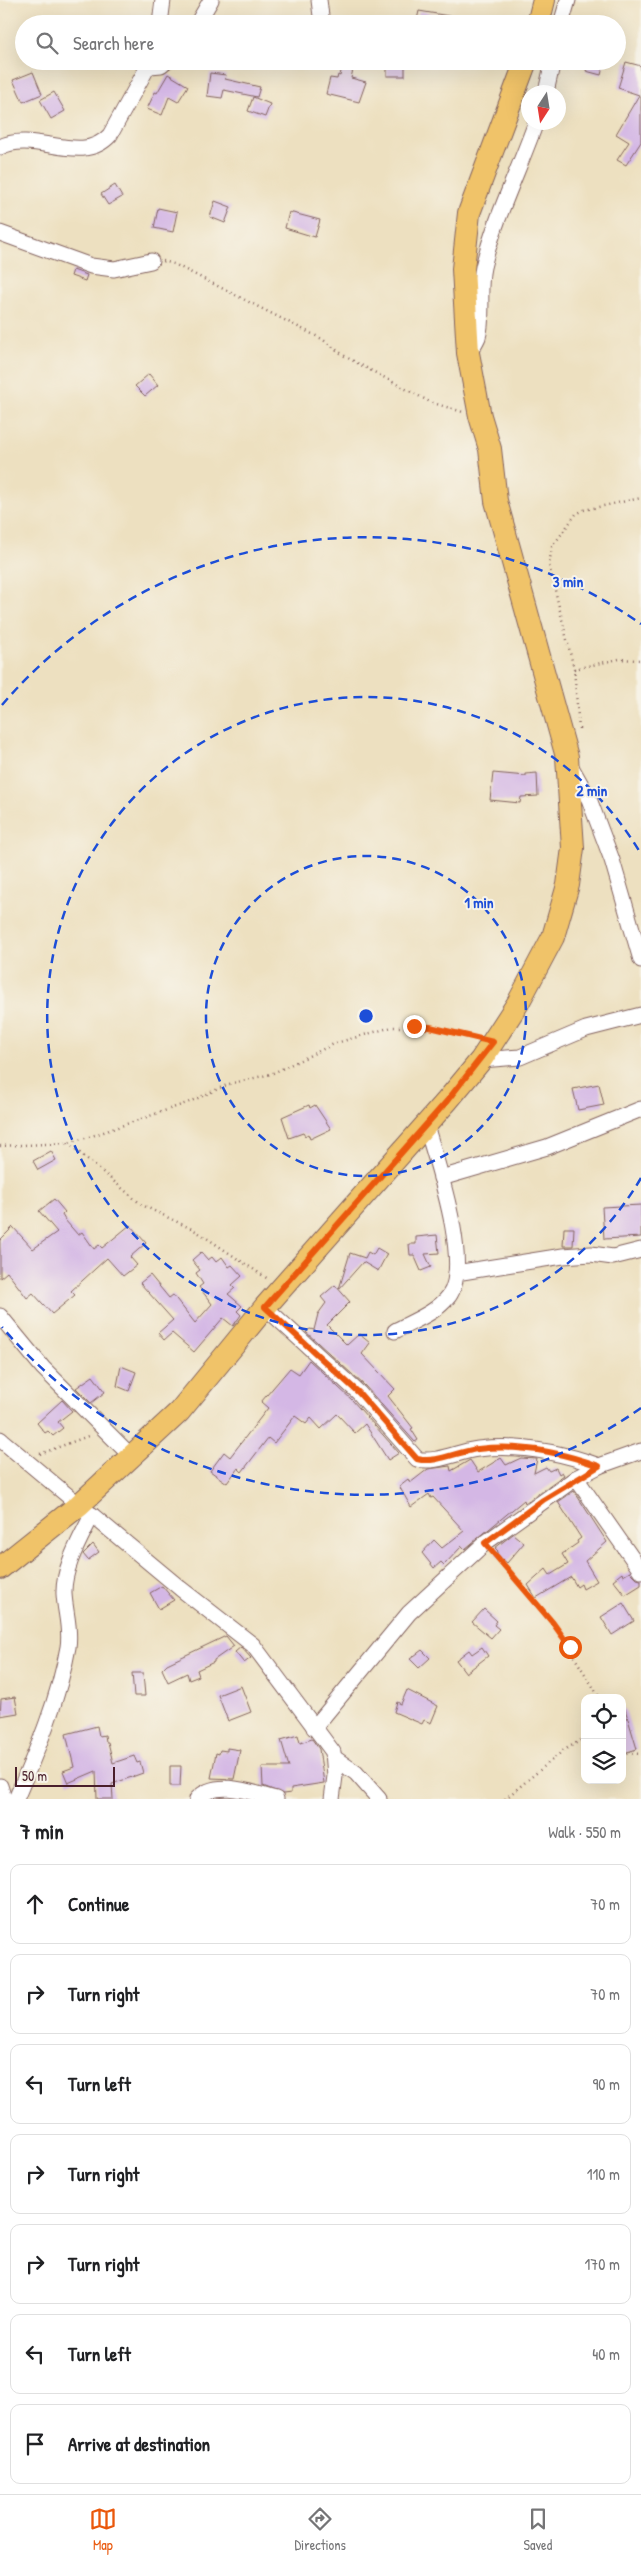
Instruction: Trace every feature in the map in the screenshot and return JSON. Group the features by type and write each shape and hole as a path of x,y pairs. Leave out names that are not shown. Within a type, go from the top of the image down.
{"main road":[{"path":"540,15 544,0"},
{"path":"0,1568 83,1508 179,1412 265,1307 426,1125 487,1051 518,1003 554,937 568,885 573,848 573,748 496,501 490,449 480,416 468,353 463,269 469,213 523,70"}],"street":[{"path":"161,15 163,0"},
{"path":"202,15 211,0"},
{"path":"319,0 321,15"},
{"path":"564,15 568,0"},
{"path":"0,147 18,142 93,149 102,144 110,135 134,89 147,70"},
{"path":"548,85 551,70"},
{"path":"468,353 478,338 480,330 479,294 485,261 533,130"},
{"path":"0,233 91,266 114,269 151,261"},
{"path":"573,748 589,799 612,860 641,960"},
{"path":"487,1051 520,1057 586,1029 641,1014"},
{"path":"441,1178 546,1147 641,1109"},
{"path":"395,1331 431,1312 445,1300 449,1295 456,1273 452,1223 426,1125"},
{"path":"456,1273 569,1255 614,1257 641,1250"},
{"path":"265,1307 359,1393 417,1459 426,1461 477,1449 531,1448 567,1455 599,1466"},
{"path":"0,1316 43,1368 132,1457"},
{"path":"0,1439 181,1589 253,1645 334,1752 336,1759 332,1799"},
{"path":"314,1728 409,1613 485,1543 576,1478 599,1466 641,1451"},
{"path":"576,1478 641,1571"},
{"path":"16,1799 47,1723 67,1650 70,1631 64,1593 80,1539 83,1508"},
{"path":"336,1759 356,1773 379,1799"},
{"path":"0,1786 4,1799"},
{"path":"197,1799 207,1790 219,1788 248,1792 276,1799"}],"path":[{"path":"151,261 174,264 270,311 322,339 346,356 430,402 480,416"},
{"path":"573,748 574,669 549,565 552,547 576,514 584,510 641,498"},
{"path":"574,669 619,659 641,660"},
{"path":"0,1146 68,1143 187,1103 229,1084 271,1074 336,1043 362,1034 392,1027 430,1027 487,1051"},
{"path":"68,1143 142,1205 196,1231 282,1288"},
{"path":"26,1459 104,1430"},
{"path":"485,1543 553,1623 597,1694"},
{"path":"505,1799 564,1750 583,1739"},
{"path":"626,1753 641,1754"}],"building":[{"path":"419,11 443,15 418,15"},
{"path":"626,62 641,66 641,142 626,165 617,160 629,142 616,134 639,95 618,88 624,70 626,70"},
{"path":"341,70 353,70 351,78 366,82 359,102 326,94 330,78 337,79 338,75 340,76"},
{"path":"387,70 405,70 405,76 387,76"},
{"path":"586,70 602,70 601,75"},
{"path":"33,72 42,94 23,102 13,80"},
{"path":"210,73 226,75 225,79 260,87 257,97 224,90 222,98 207,96"},
{"path":"168,74 188,86 178,102 169,97 162,115 147,109 155,92 157,93"},
{"path":"54,92 65,111 51,119 40,100"},
{"path":"253,97 270,104 265,117 248,111"},
{"path":"115,185 122,197 108,205 101,194"},
{"path":"215,201 231,207 225,223 210,217"},
{"path":"158,208 177,212 173,232 154,228"},
{"path":"289,212 320,220 315,237 285,228"},
{"path":"73,270 87,275 85,281 71,276"},
{"path":"149,374 158,385 145,396 135,386"},
{"path":"493,773 526,776 526,774 537,773 538,796 521,797 520,803 490,800"},
{"path":"599,1084 604,1105 578,1110 573,1089"},
{"path":"309,1105 310,1108 315,1105 331,1129 310,1139 308,1134 305,1136 303,1133 289,1138 282,1117"},
{"path":"51,1151 56,1160 38,1170 33,1161"},
{"path":"54,1199 65,1212 62,1215 65,1220 78,1235 82,1232 94,1249 99,1245 102,1248 130,1225 146,1243 130,1257 137,1265 123,1276 107,1258 71,1291 75,1295 52,1314 33,1293 27,1298 7,1272 0,1278 0,1240 13,1227 33,1249 57,1232 39,1211"},
{"path":"641,1205 641,1237 604,1239 602,1207"},
{"path":"564,1228 574,1228 573,1246 563,1246"},
{"path":"437,1235 439,1253 425,1254 431,1267 421,1271 414,1255 410,1255 409,1244 416,1244 416,1237"},
{"path":"377,1248 387,1254 378,1271 363,1262 339,1289 350,1253 365,1258 368,1252 373,1255"},
{"path":"201,1252 208,1260 212,1257 216,1262 222,1257 229,1267 232,1265 242,1276 232,1285 235,1288 228,1294 242,1306 237,1311 241,1315 233,1326 223,1318 194,1352 172,1333 164,1340 158,1333 173,1320 140,1283 150,1275 169,1298 173,1295 195,1323 212,1304 199,1287 203,1284 196,1273 200,1270 192,1260"},
{"path":"335,1285 350,1302 327,1325 347,1345 359,1334 370,1343 362,1354 395,1389 388,1396 413,1428 411,1429 418,1440 415,1442 365,1386 306,1332 310,1329 314,1330 318,1314 326,1303 321,1297"},
{"path":"309,1360 352,1400 399,1453 388,1460 365,1424 355,1433 337,1414 321,1429 311,1418 306,1424 295,1416 274,1443 268,1438 242,1472 238,1468 227,1483 210,1471 224,1452 230,1457 268,1408 261,1402 290,1368 299,1374"},
{"path":"121,1366 136,1372 129,1391 117,1386"},
{"path":"93,1376 105,1392 91,1403 76,1388"},
{"path":"62,1400 72,1411 58,1422 63,1428 53,1436 48,1431 45,1433 37,1423"},
{"path":"501,1458 506,1465 521,1458 537,1459 534,1473 546,1467 549,1471 556,1468 559,1474 562,1472 564,1475 525,1503 524,1500 465,1549 462,1546 444,1565 441,1562 434,1568 422,1553 434,1540 442,1548 464,1531 429,1494 411,1507 399,1486 408,1479 410,1483 428,1469 450,1466 451,1471 470,1460 478,1472"},
{"path":"574,1491 607,1542 585,1561 597,1581 583,1589 581,1584 577,1587 571,1577 536,1598 528,1585 546,1569 550,1575 568,1564 562,1554 578,1543 577,1541 581,1538 558,1502"},
{"path":"513,1534 524,1543 507,1563 496,1554 498,1551 495,1548"},
{"path":"93,1544 99,1552 88,1560 83,1554"},
{"path":"630,1572 637,1579 641,1580 641,1585 625,1595 613,1580 622,1573 623,1576"},
{"path":"162,1586 174,1600 159,1609 150,1593"},
{"path":"623,1603 634,1621 612,1635 601,1617"},
{"path":"484,1609 497,1621 494,1625 499,1629 491,1638 472,1622"},
{"path":"226,1636 234,1646 214,1660 214,1662 197,1670 199,1676 189,1680 187,1673 168,1682 162,1669 167,1664"},
{"path":"241,1647 251,1658 244,1663 235,1652"},
{"path":"482,1647 488,1656 466,1673 456,1660 469,1650 472,1654"},
{"path":"422,1650 430,1658 419,1668 410,1659"},
{"path":"132,1673 143,1673 145,1696 134,1696"},
{"path":"241,1686 251,1712 228,1721 218,1695"},
{"path":"407,1690 438,1706 431,1723 424,1720 422,1724 394,1712 397,1702 401,1704"},
{"path":"15,1697 18,1713 0,1716 1,1699"},
{"path":"626,1712 637,1749 626,1752"},
{"path":"97,1726 99,1736 105,1735 113,1763 134,1756 137,1763 140,1762 143,1773 112,1784 113,1799 97,1799 96,1771 68,1783 63,1771 74,1767 66,1734"},
{"path":"298,1735 300,1743 312,1739 319,1749 324,1783 291,1788 291,1793 283,1794 263,1786 262,1767 289,1767 281,1740"},
{"path":"227,1748 240,1750 234,1779 211,1778 216,1753 219,1754 220,1750 227,1751"},
{"path":"170,1766 181,1766 180,1786 170,1786"}],"route":[{"path":"414,1026 430,1027 493,1042 481,1060 447,1101 265,1307 306,1347 359,1393 417,1459 426,1461 477,1449 531,1448 567,1455 599,1466 576,1478 543,1500 485,1543 553,1623 570,1647"}]}
